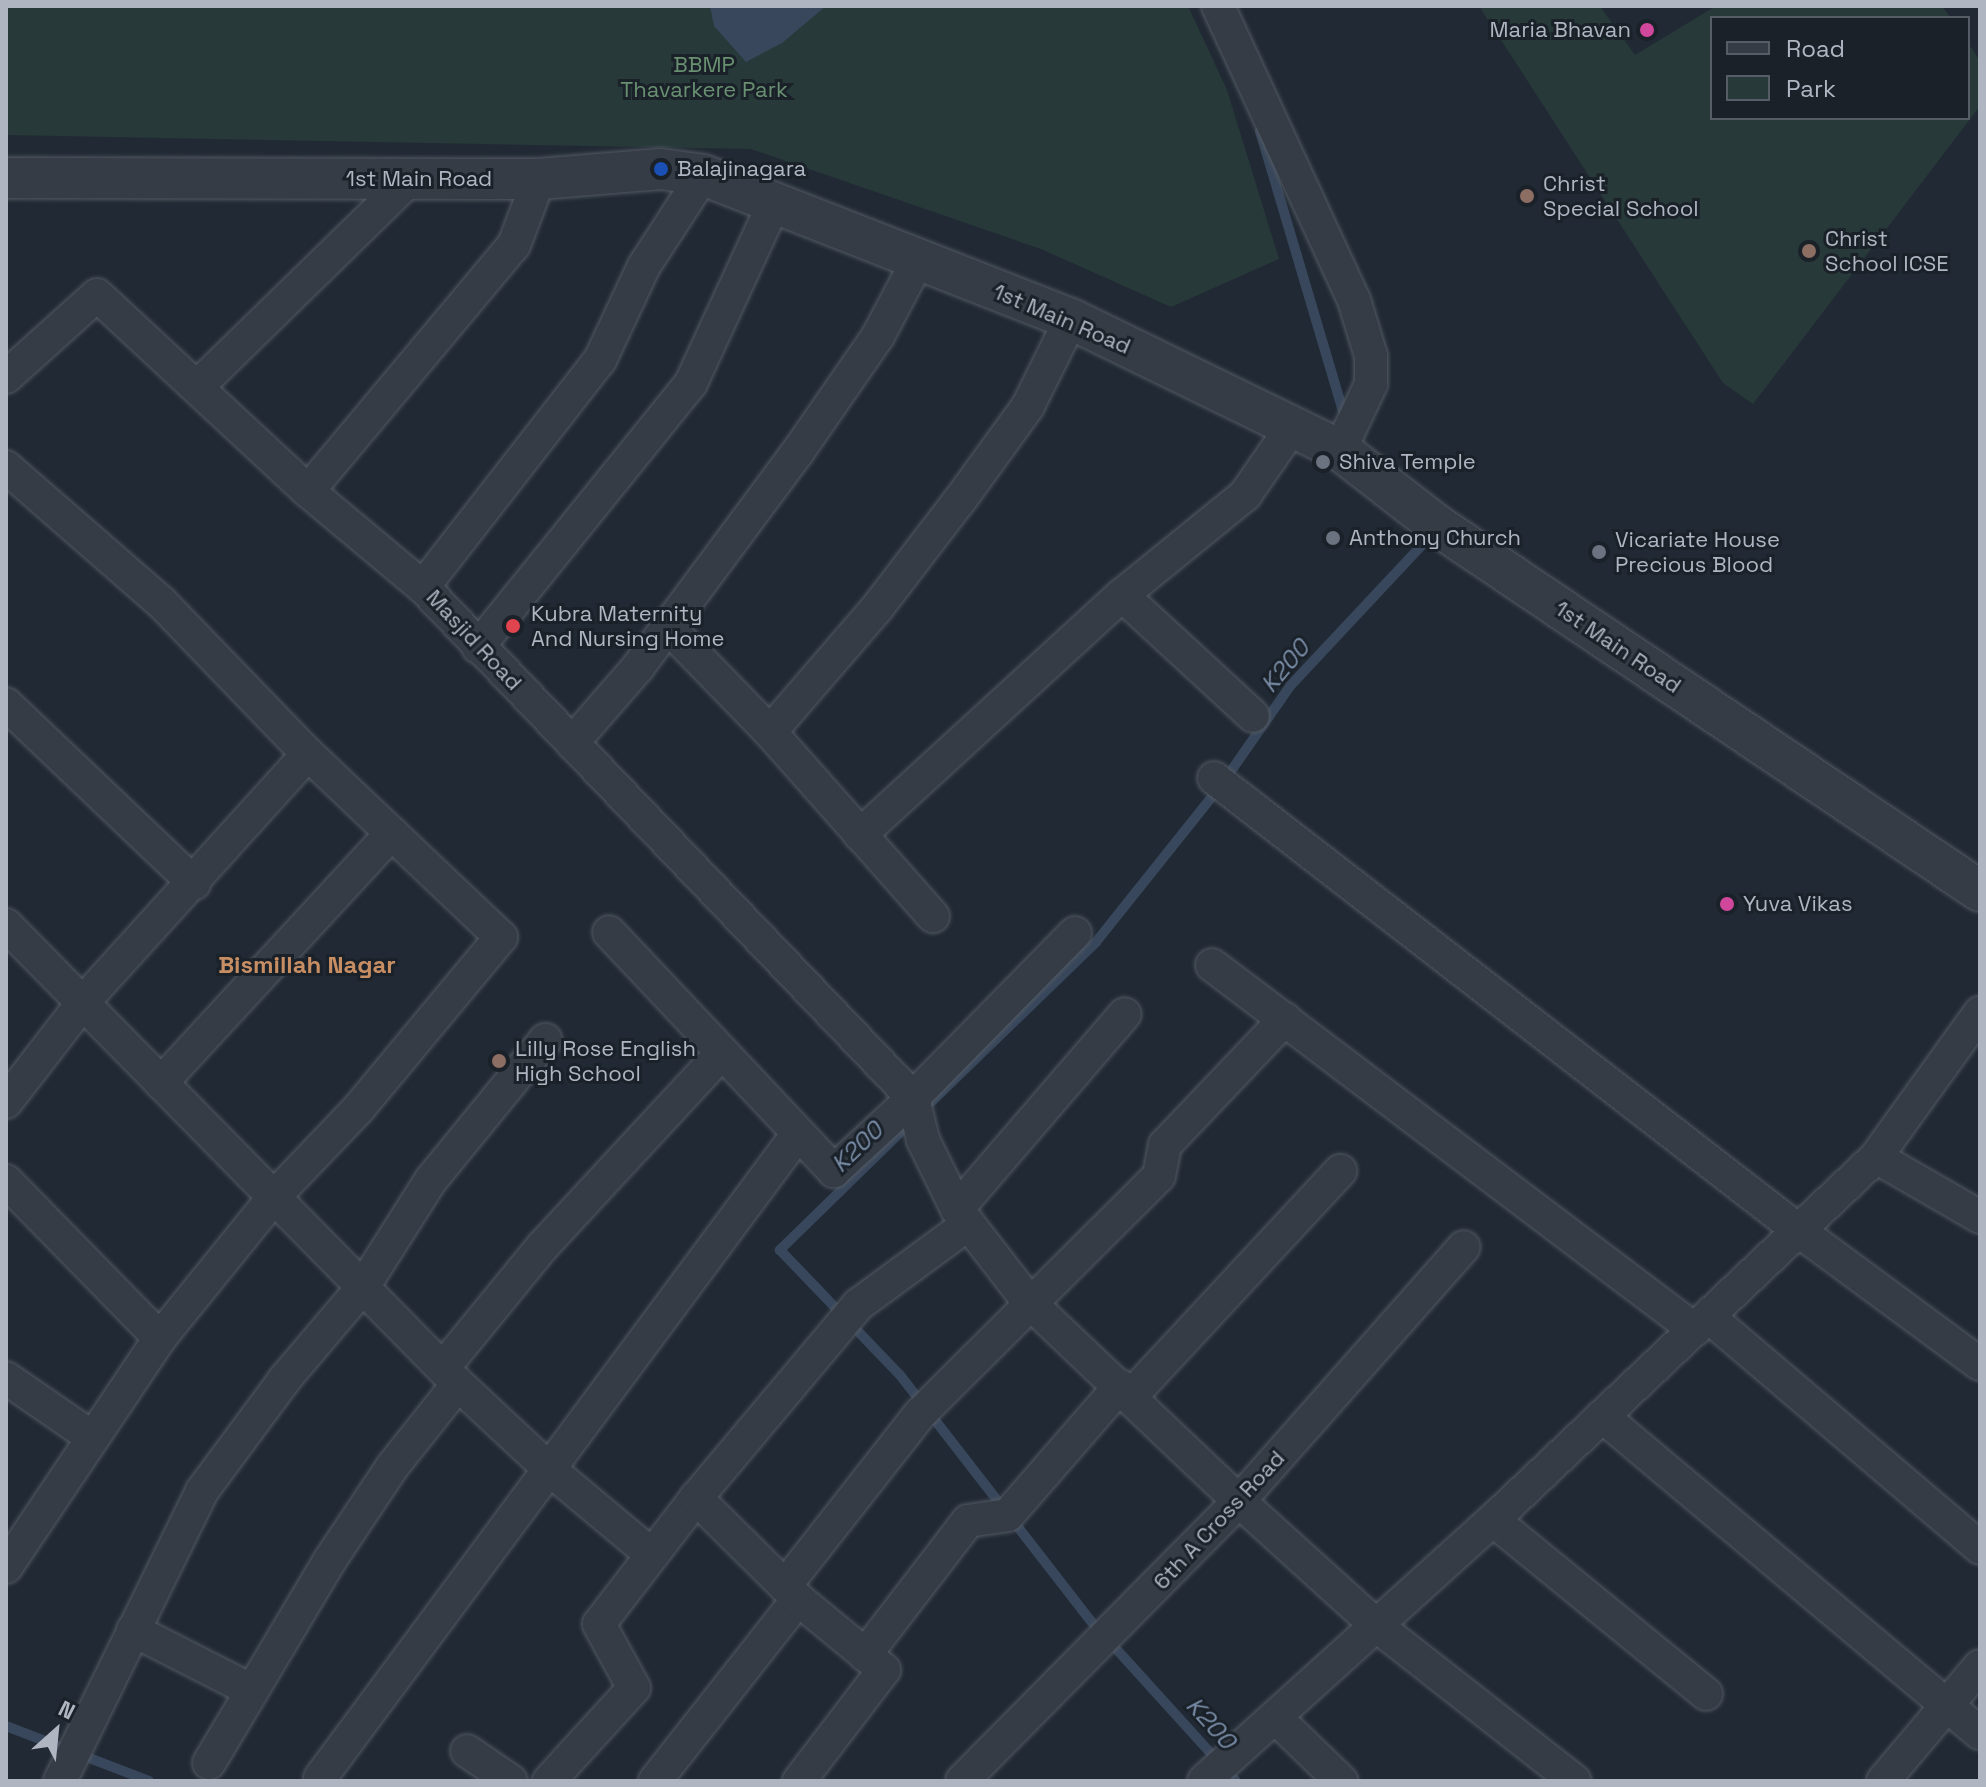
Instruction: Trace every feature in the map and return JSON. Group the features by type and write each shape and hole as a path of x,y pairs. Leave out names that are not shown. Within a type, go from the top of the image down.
{"street":[{"path":"1218,6 1354,300 1371,356 1371,384 1340,450"},
{"name":"1st Main Road","path":"6,178 539,179 661,169 703,175 1071,319 1340,450 1438,526 1980,891"},
{"path":"423,587 600,360 644,266 703,175"},
{"path":"197,387 410,179"},
{"path":"308,491 514,245 539,179"},
{"path":"478,647 691,383 774,203"},
{"path":"572,743 638,667 666,625 797,453 878,336 918,260"},
{"name":"Masjid Road","path":"6,377 97,295 308,491 423,587 913,1098"},
{"path":"770,732 877,608 960,500 1028,406 1071,319"},
{"path":"860,835 1122,595 1245,495 1292,427"},
{"path":"6,467 161,602 308,754 501,937 359,1108 274,1197 160,1338 90,1436 6,1567"},
{"path":"1122,595 1253,716"},
{"path":"666,625 770,732 933,916"},
{"path":"6,704 194,883"},
{"path":"6,1102 84,1001 308,754"},
{"path":"1214,778 1798,1230 1980,1364"},
{"path":"161,1083 392,833"},
{"path":"6,925 451,1376 548,1468 651,1554"},
{"path":"609,932 834,1171 913,1098 1075,933"},
{"path":"1212,965 1702,1324 1980,1548"},
{"path":"549,1781 634,1688 599,1624 651,1554 858,1305 962,1217 1125,1014"},
{"path":"655,1781 920,1414 1028,1301 1159,1176 1165,1145 1285,1019"},
{"path":"1204,1781 1493,1520 1876,1157 1976,1026"},
{"path":"71,1760 202,1491 284,1380 363,1287 431,1180 545,1040"},
{"path":"209,1763 251,1690 392,1467 451,1376 543,1246 721,1054"},
{"path":"913,1098 923,1140 962,1217 1028,1301 1239,1501 1377,1626 1575,1781"},
{"path":"320,1778 797,1135"},
{"path":"1876,1157 1980,1217"},
{"path":"865,1655 968,1521 1008,1515 1340,1171"},
{"path":"6,1181 160,1338"},
{"name":"6th A Cross Road","path":"962,1781 1239,1501 1464,1247"},
{"path":"6,1378 90,1436"},
{"path":"1602,1416 1980,1733"},
{"path":"696,1498 791,1592 884,1670 799,1781"},
{"path":"1493,1520 1706,1694"},
{"path":"133,1630 251,1690"},
{"path":"1883,1781 1980,1666"},
{"path":"1276,1718 1341,1781"},
{"path":"467,1751 511,1781"}],"green space":[{"name":"BBMP Thavarkere Park","path":"6,6 1188,6 1227,90 1279,259 1171,307 1041,249 751,149 6,135"},
{"name":"Christ School ICSE","path":"1479,6 1600,6 1635,55 1716,6 1942,6 1950,16 1710,16 1710,120 1969,120 1753,404 1723,383"},
{"name":"Christ School ICSE","path":"1970,46 1980,61 1980,106 1970,119"}],"water":[{"path":"710,6 826,6 782,43 746,62 714,26"}],"waterway":[{"name":"K200","path":"1260,131 1343,411"},
{"name":"K200","path":"929,1104 1096,942 1222,784 1290,686 1421,546"},
{"name":"K200","path":"912,1121 780,1250 900,1375 1090,1620 1236,1781"},
{"path":"6,1726 149,1781"}],"place":[{"name":"Maria Bhavan","path":"1647,30"},
{"name":"Balajinagara","path":"661,169"},
{"name":"Christ Special School","path":"1527,196"},
{"name":"Christ School ICSE","path":"1809,251"},
{"name":"Shiva Temple","path":"1323,462"},
{"name":"Anthony Church","path":"1333,538"},
{"name":"Vicariate House Precious Blood","path":"1599,552"},
{"name":"Kubra Maternity And Nursing Home","path":"513,626"},
{"name":"Yuva Vikas","path":"1727,904"},
{"name":"Lilly Rose English High School","path":"499,1061"}],"district":[{"name":"Bismillah Nagar","path":"307,965"}]}
